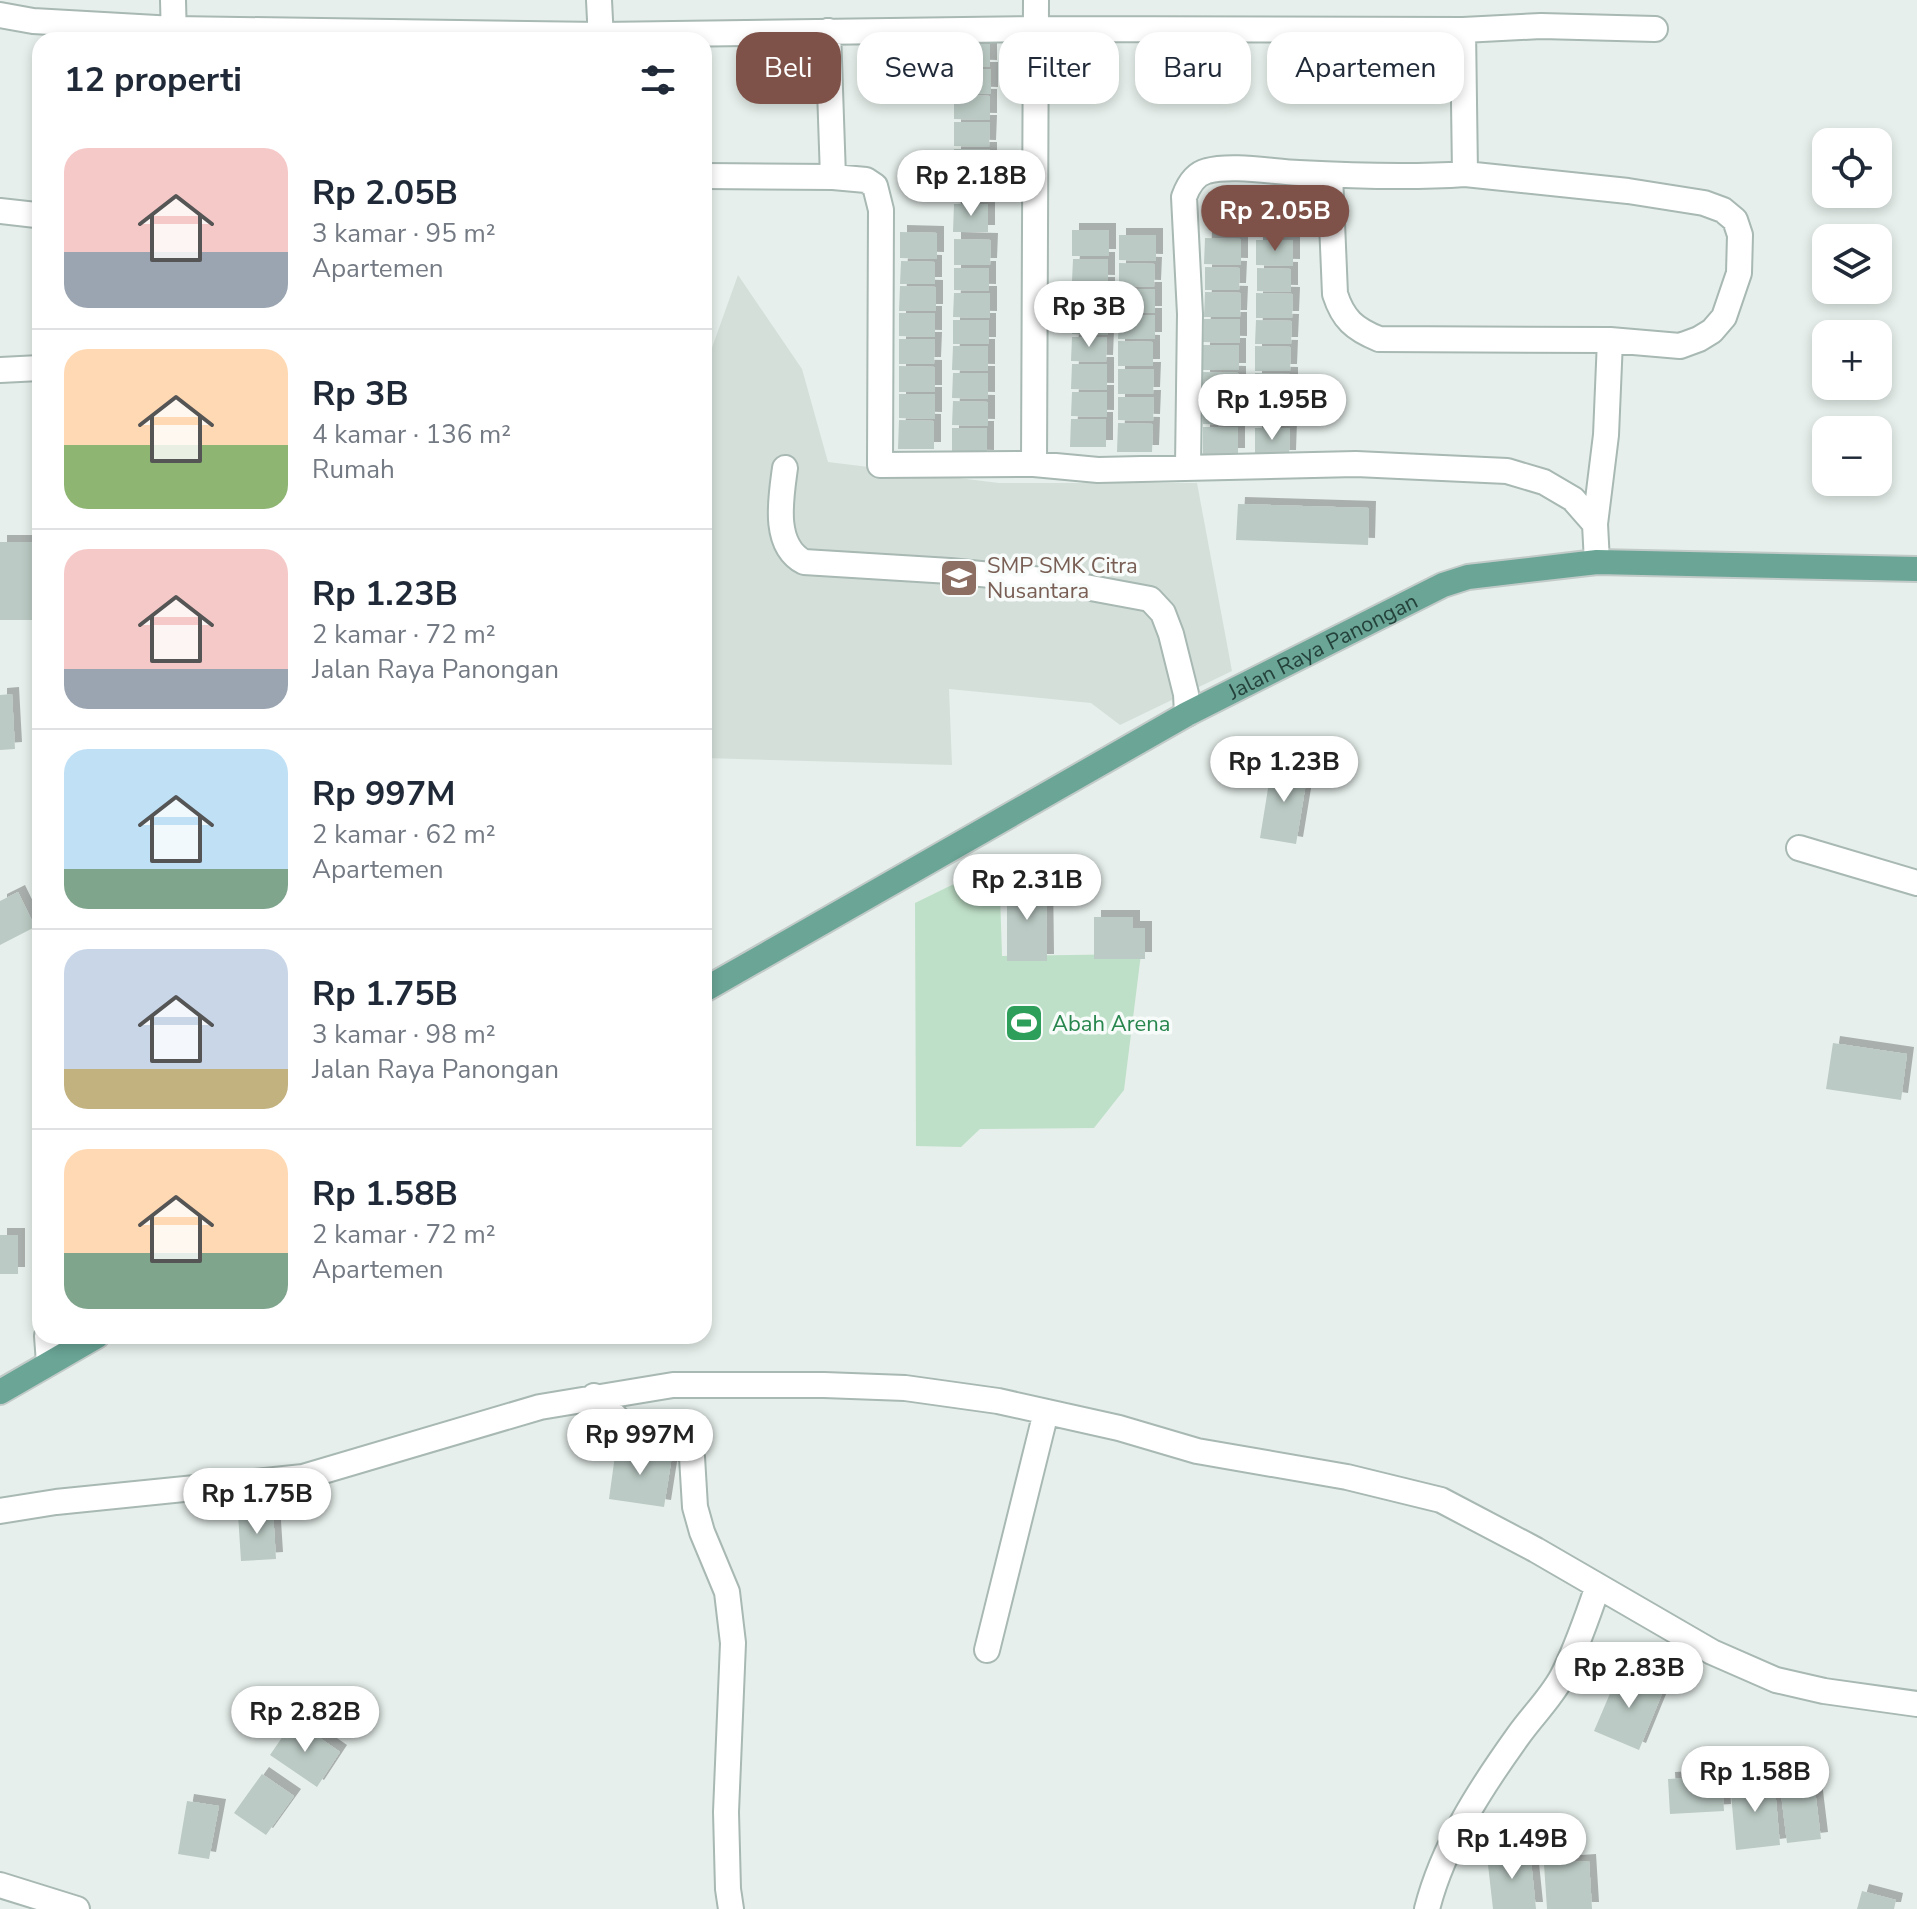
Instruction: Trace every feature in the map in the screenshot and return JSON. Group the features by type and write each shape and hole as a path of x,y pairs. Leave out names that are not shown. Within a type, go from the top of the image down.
{"main road":[{"name":"Jalan Raya Panongan","path":"712,985 1187,714 1443,585 1468,577 1597,562 1917,569"},
{"path":"0,1392 83,1344"}],"street":[{"path":"173,0 174,32"},
{"path":"599,0 601,32"},
{"path":"1034,464 1036,0"},
{"path":"0,15 144,32"},
{"path":"712,35 1036,29 1463,30 1541,26 1655,29"},
{"path":"1463,30 1465,174"},
{"path":"828,31 833,177"},
{"path":"1188,466 1190,314 1184,197 1188,187 1205,171 1425,177 1465,174 1628,191 1704,203 1723,210 1735,220 1740,235 1739,273 1724,317 1712,331 1680,346 1610,340 1379,339 1351,325 1335,294 1330,175"},
{"path":"712,176 833,177 866,180 875,186 879,196 880,465 1034,464 1098,470 1356,464 1507,471 1544,482 1573,499 1595,524"},
{"path":"0,211 32,215"},
{"path":"1597,562 1595,524 1606,435 1610,340"},
{"path":"0,370 32,368"},
{"path":"785,468 781,504 786,544 793,556 804,562 1038,580 1150,599 1163,613 1171,634 1186,694 1187,714"},
{"path":"1799,848 1917,883"},
{"path":"48,1344 49,1363"},
{"path":"0,1511 56,1502 303,1477 540,1407 673,1385 905,1388 998,1401 1119,1428 1197,1451 1347,1477 1441,1500 1712,1652 1776,1680 1824,1691 1917,1704"},
{"path":"594,1396 620,1421 683,1446 692,1457 695,1507 727,1592 733,1643 726,1812 731,1909"},
{"path":"987,1650 1046,1412"},
{"path":"1427,1909 1456,1832 1519,1734 1544,1705 1561,1678 1581,1637 1598,1586"},
{"path":"0,1885 77,1909"}],"shaded area":[{"name":"SMP SMK Citra Nusantara","path":"738,275 802,369 828,462 999,483 1197,483 1232,671 1120,725 1091,703 949,689 952,765 712,758 712,348"}],"green space":[{"name":"Abah Arena","path":"999,862 1002,956 1141,954 1124,1090 1094,1128 980,1129 961,1147 916,1146 915,903"}],"building":[{"path":"983,44 990,44 990,67 983,67"},
{"path":"983,69 991,69 991,94 983,94"},
{"path":"983,96 990,96 990,120 954,119 954,104 983,104"},
{"path":"954,122 990,122 989,147 954,146"},
{"path":"954,149 990,149 990,175 954,174"},
{"path":"954,177 990,177 990,202 954,201"},
{"path":"954,204 988,204 988,232 953,232"},
{"path":"1072,230 1109,230 1109,256 1072,256"},
{"path":"900,232 937,233 937,259 900,258"},
{"path":"1119,235 1156,235 1156,261 1119,260"},
{"path":"1205,238 1241,239 1241,265 1204,264"},
{"path":"954,239 991,240 990,265 954,265"},
{"path":"1256,240 1293,240 1293,266 1256,265"},
{"path":"1073,259 1108,259 1108,282 1072,281"},
{"path":"901,261 935,262 935,284 900,284"},
{"path":"1119,263 1155,264 1154,287 1119,286"},
{"path":"1205,267 1240,268 1239,290 1205,290"},
{"path":"954,268 989,268 989,291 954,290"},
{"path":"1257,268 1291,269 1291,292 1257,291"},
{"path":"1072,284 1108,284 1108,309 1072,308"},
{"path":"900,286 936,287 936,311 899,311"},
{"path":"1119,289 1155,289 1155,313 1119,313"},
{"path":"1205,292 1241,293 1240,317 1204,317"},
{"path":"954,293 990,293 990,318 953,317"},
{"path":"1256,293 1293,294 1292,318 1256,318"},
{"path":"1072,311 1108,311 1108,335 1072,334"},
{"path":"899,313 935,313 935,337 899,336"},
{"path":"1119,315 1155,315 1155,339 1118,339"},
{"path":"1204,319 1240,319 1240,343 1203,342"},
{"path":"953,320 989,320 989,344 953,344"},
{"path":"1256,320 1292,321 1291,344 1255,344"},
{"path":"1072,337 1107,337 1106,362 1071,361"},
{"path":"899,339 935,339 934,364 899,364"},
{"path":"1118,341 1153,342 1153,366 1118,366"},
{"path":"1203,345 1239,345 1239,370 1203,370"},
{"path":"953,346 988,346 988,371 952,370"},
{"path":"1255,346 1291,347 1290,371 1255,371"},
{"path":"1072,364 1107,364 1107,390 1071,389"},
{"path":"899,366 935,367 935,392 899,392"},
{"path":"1118,369 1154,369 1153,394 1118,394"},
{"path":"1203,372 1239,373 1239,398 1203,398"},
{"path":"953,373 988,373 988,399 952,398"},
{"path":"1255,373 1291,374 1291,399 1255,399"},
{"path":"1072,392 1107,392 1107,417 1071,416"},
{"path":"899,394 935,394 935,419 899,418"},
{"path":"1118,397 1154,397 1153,421 1118,420"},
{"path":"1203,400 1239,400 1239,425 1203,424"},
{"path":"953,401 988,402 988,426 952,425"},
{"path":"1255,402 1291,402 1291,426 1255,426"},
{"path":"1071,419 1106,419 1106,447 1070,447"},
{"path":"899,420 934,421 934,449 898,449"},
{"path":"1118,423 1153,424 1152,452 1117,452"},
{"path":"1203,427 1238,427 1238,455 1203,455"},
{"path":"952,428 987,428 987,457 952,456"},
{"path":"1255,428 1290,428 1289,457 1255,457"},
{"path":"1238,504 1369,508 1368,545 1236,540"},
{"path":"0,542 32,542 32,620 0,620"},
{"path":"12,694 15,749 0,750 0,695"},
{"path":"1272,764 1308,771 1296,844 1260,838"},
{"path":"1007,883 1046,883 1047,961 1007,961"},
{"path":"18,892 32,921 32,929 0,945 0,901"},
{"path":"1094,917 1133,917 1133,928 1145,928 1145,959 1094,959"},
{"path":"1833,1043 1907,1054 1901,1100 1826,1089"},
{"path":"0,1235 18,1235 18,1274 0,1274"},
{"path":"616,1448 672,1456 664,1507 609,1499"},
{"path":"273,1512 276,1559 241,1561 238,1514"},
{"path":"1620,1670 1664,1689 1639,1750 1594,1731"},
{"path":"294,1720 340,1752 317,1787 270,1755"},
{"path":"1813,1773 1821,1839 1787,1843 1779,1777"},
{"path":"262,1774 294,1796 266,1835 234,1813"},
{"path":"1722,1776 1724,1811 1670,1814 1668,1779"},
{"path":"1774,1777 1780,1845 1736,1850 1730,1782"},
{"path":"187,1801 219,1806 209,1859 178,1854"},
{"path":"1530,1851 1536,1909 1493,1909 1487,1856"},
{"path":"1589,1861 1592,1909 1547,1909 1544,1864"},
{"path":"1862,1891 1896,1900 1894,1909 1857,1909"}],"place":[{"name":"SMP SMK Citra Nusantara","path":"959,578"},
{"name":"Abah Arena","path":"1024,1023"}]}
